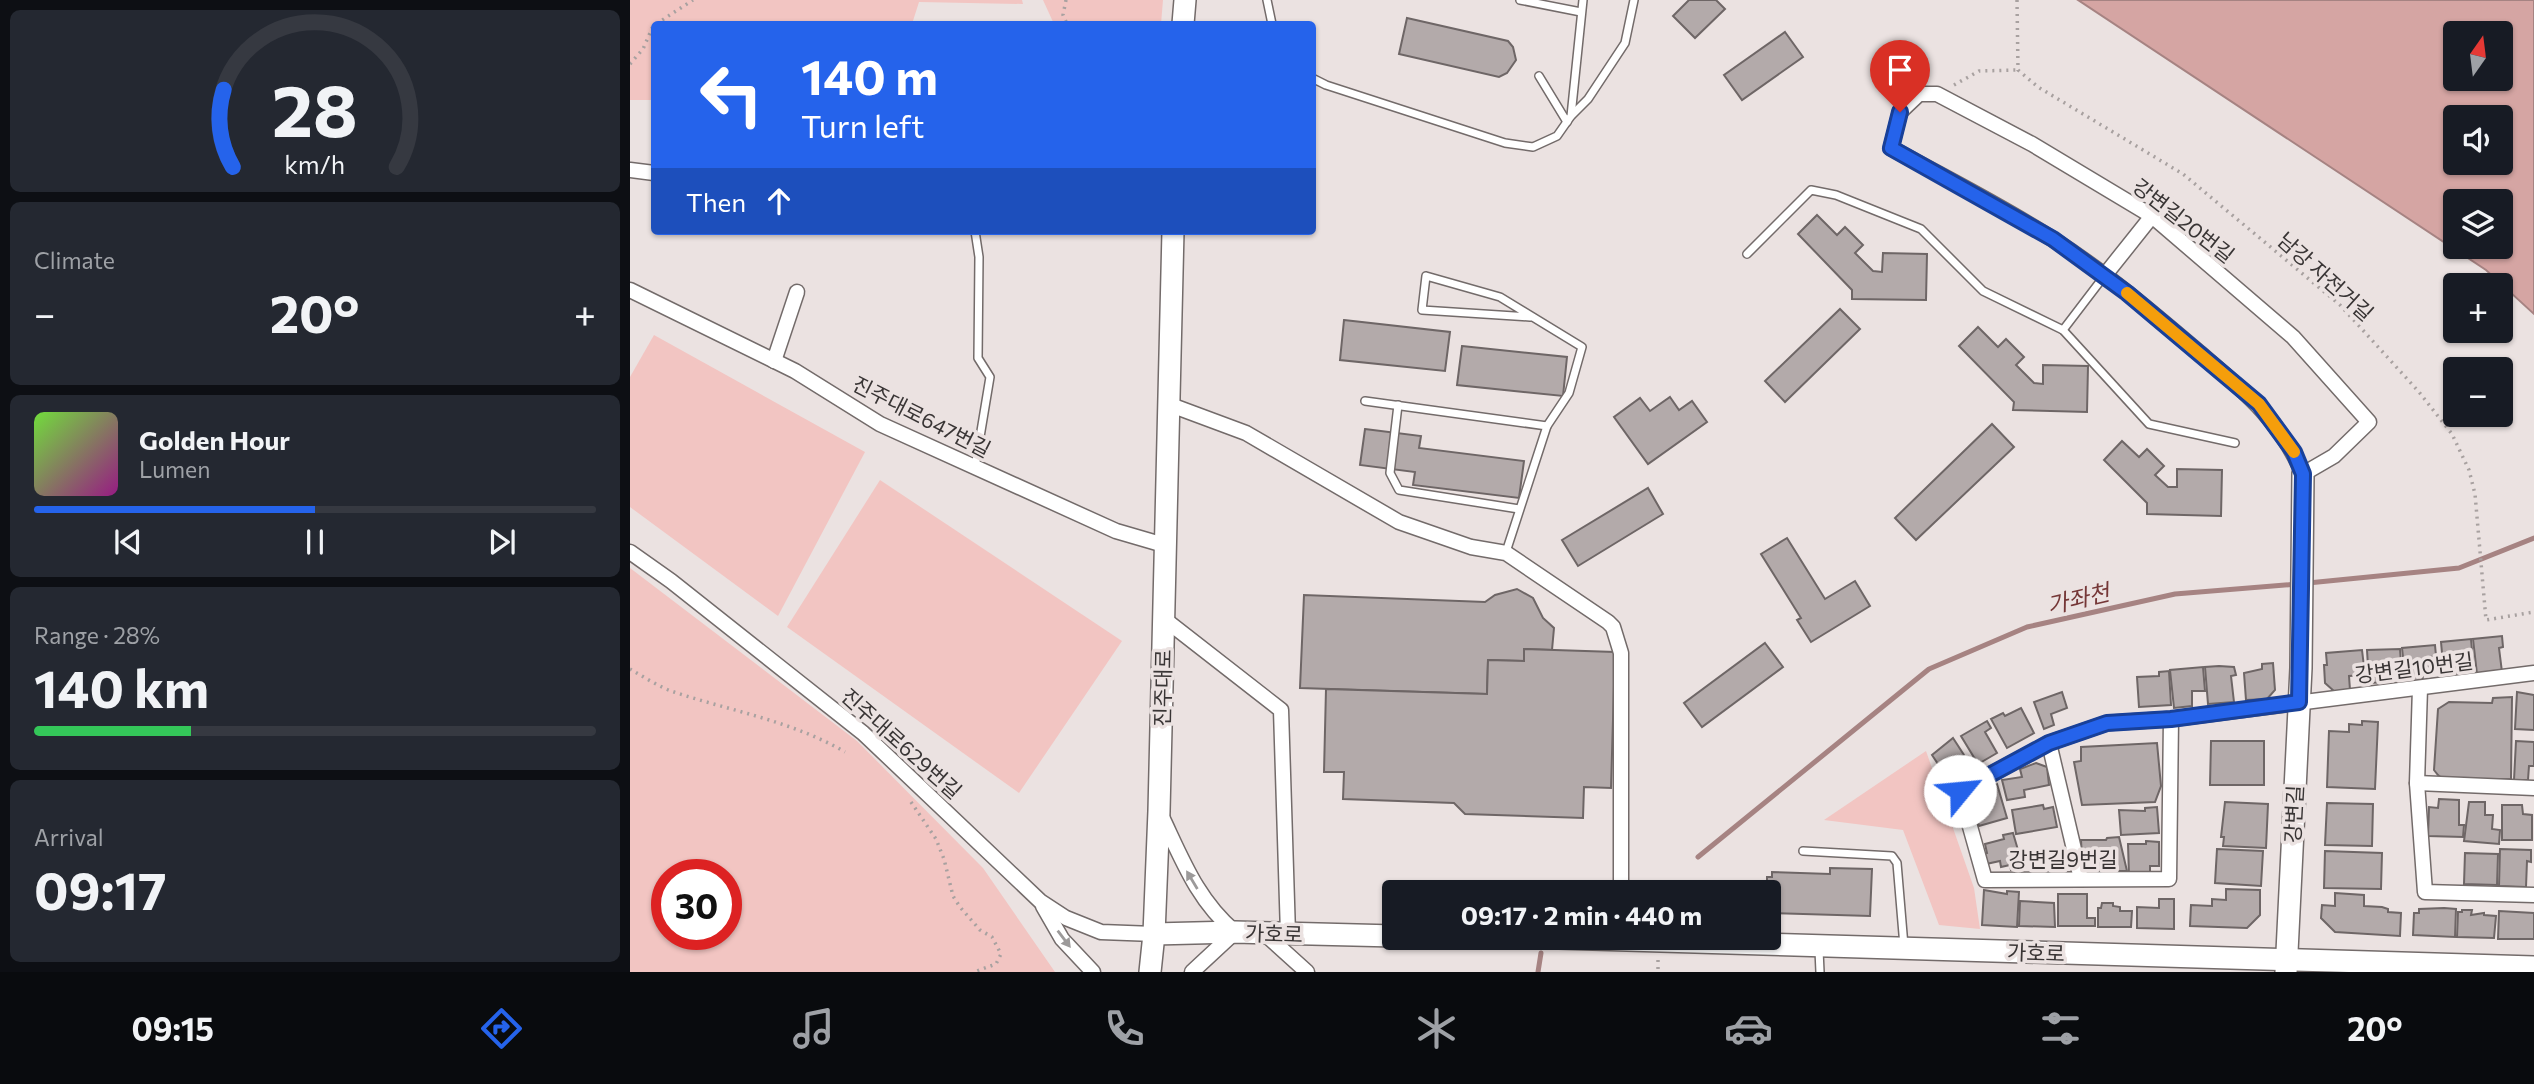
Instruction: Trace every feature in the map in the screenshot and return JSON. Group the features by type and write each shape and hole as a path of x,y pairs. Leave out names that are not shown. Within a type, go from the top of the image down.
{"street":[{"path":"1183,21 1185,0"},
{"path":"1937,94 1919,94 1900,112 1891,148 2053,239 2105,275 2259,404 2294,452 2303,474"},
{"name":"강변길20번길","path":"1937,94 2032,144 2151,216 2293,337 2369,422 2334,456 2303,474"},
{"path":"630,170 651,173"},
{"path":"2105,275 2151,216"},
{"name":"진주대로","path":"1150,972 1159,811 1173,235"},
{"name":"진주대로647번길","path":"630,290 774,361 880,424 1116,531 1164,545"},
{"path":"774,361 797,292"},
{"path":"1168,404 1246,433 1399,522 1471,547 1506,553 1579,601 1613,628 1621,653 1621,880"},
{"name":"강변길","path":"2286,966 2301,668 2303,474"},
{"name":"진주대로629번길","path":"630,552 671,581 863,733 1040,901 1066,918 1101,932 1154,934"},
{"path":"1163,618 1281,710 1288,934"},
{"name":"강변길10번길","path":"2299,702 2534,673"},
{"path":"2420,688 2417,783 2425,892 2534,895"},
{"name":"강변길9번길","path":"2171,719 2169,879 1985,880 1960,791 2049,743 2107,723 2171,719 2299,702"},
{"path":"2049,743 2081,879"},
{"path":"2417,783 2534,788"},
{"path":"1159,811 1189,877 1221,920 1235,932 1192,972"},
{"path":"1040,901 1062,939 1093,972"},
{"name":"가호로","path":"1154,934 1235,932 1382,936"},
{"path":"1265,934 1307,972"},
{"name":"가호로","path":"1781,944 2286,966 2534,967"}],"lane":[{"path":"1267,0 1271,21"},
{"path":"1520,0 1581,12"},
{"path":"1569,119 1583,0"},
{"path":"1316,80 1516,146 1533,147 1557,136 1588,99 1625,43 1634,0"},
{"path":"1539,76 1569,119"},
{"path":"1747,254 1811,190 1836,195 1921,229 1983,291 2063,330 2149,424 2235,443"},
{"path":"975,467 990,377 978,358 979,257 976,235"},
{"path":"2063,330 2105,275"},
{"path":"1506,553 1547,426 1569,393 1581,347 1500,298 1426,276 1422,310 1530,317"},
{"path":"1365,401 1547,426"},
{"path":"1398,405 1390,473 1399,490 1519,509"},
{"path":"1803,851 1892,856 1897,863 1905,948"},
{"path":"1819,945 1820,972"}],"path":[{"path":"661,21 693,0"},
{"path":"1066,0 1063,15 1066,21"},
{"path":"1937,94 1979,71 2018,70 2017,0"},
{"path":"630,64 643,49 651,31"},
{"name":"남강 자전거길","path":"2018,70 2038,88 2183,174 2340,304 2419,391 2452,434 2469,470 2475,494 2486,620 2534,612"},
{"path":"630,670 673,691 790,726 824,739 845,751"},
{"path":"906,796 924,817 936,839 953,896 980,930 992,937 1001,954 996,964 974,972"}],"shaded area":[{"path":"630,0 1022,0 1023,4 919,2 913,21 651,21 651,100 630,100"},
{"path":"1043,0 1163,0 1161,21 1053,21"},
{"path":"2078,0 2534,0 2534,314 2513,295 2513,273 2489,273 2469,259 2513,259 2513,189 2443,189 2443,242"},
{"path":"654,335 865,452 778,616 630,507 630,377"},
{"path":"880,480 1122,641 1019,793 787,627"},
{"path":"630,568 857,741 983,868 1055,972 630,972"},
{"path":"1926,751 1974,888 1980,929 1939,925 1903,830 1824,820"}],"building":[{"path":"1689,0 1716,0 1725,9 1695,38 1673,16"},
{"path":"1407,18 1508,41 1513,47 1516,60 1507,73 1499,77 1399,54"},
{"path":"1785,32 1803,57 1742,100 1724,75"},
{"path":"1817,215 1837,235 1845,227 1863,245 1855,253 1873,271 1882,272 1883,253 1927,254 1926,300 1852,299 1852,290 1798,234"},
{"path":"1840,309 1860,329 1785,402 1765,381"},
{"path":"1344,320 1450,332 1445,371 1340,360"},
{"path":"1978,327 1998,347 2006,339 2024,357 2016,365 2034,383 2043,384 2043,365 2088,366 2087,412 2013,410 2014,402 1959,346"},
{"path":"1462,346 1567,357 1563,396 1457,385"},
{"path":"1670,397 1679,410 1692,401 1707,422 1648,464 1614,417 1640,398 1650,411"},
{"path":"1992,424 2014,447 1916,540 1895,518"},
{"path":"1365,429 1421,436 1419,448 1524,461 1519,498 1413,485 1415,472 1360,465"},
{"path":"2122,441 2139,457 2147,449 2164,466 2155,475 2168,487 2177,487 2177,469 2222,470 2221,516 2147,514 2147,503 2104,460"},
{"path":"1648,488 1663,514 1578,566 1562,540"},
{"path":"1787,538 1825,599 1855,581 1870,606 1811,642 1797,620 1801,618 1761,554"},
{"path":"1517,589 1533,598 1543,618 1554,628 1552,650 1524,649 1524,661 1488,660 1487,694 1300,688 1304,595 1485,602 1495,595"},
{"path":"2502,636 2503,647 2499,648 2502,672 2477,674 2473,639"},
{"path":"2471,639 2473,661 2458,662 2459,673 2444,675 2441,642"},
{"path":"1765,643 1783,667 1702,727 1684,703"},
{"path":"2435,645 2436,656 2430,657 2431,666 2422,667 2423,682 2406,683 2402,648"},
{"path":"1524,649 1615,652 1611,788 1584,787 1583,818 1465,814 1454,803 1343,799 1344,772 1324,772 1326,689 1487,694 1488,660 1524,661"},
{"path":"2400,649 2401,663 2390,663 2391,682 2369,683 2367,650"},
{"path":"2362,650 2365,675 2349,676 2350,690 2335,692 2325,683 2326,653"},
{"path":"2273,663 2275,690 2267,699 2246,700 2244,673 2262,669 2262,664"},
{"path":"2203,667 2205,691 2192,691 2192,706 2174,708 2170,670"},
{"path":"2205,667 2234,667 2236,675 2231,676 2234,702 2208,704"},
{"path":"2169,671 2171,705 2139,707 2137,677 2159,676 2159,672"},
{"path":"2062,692 2067,708 2051,714 2054,725 2044,729 2034,702"},
{"path":"2517,692 2534,695 2534,730 2515,729"},
{"path":"2512,697 2511,779 2444,780 2438,775 2434,770 2438,709 2449,702 2492,703 2493,698"},
{"path":"2021,708 2034,733 2007,748 1991,719"},
{"path":"1987,721 1991,728 1985,732 1997,753 1978,764 1961,736"},
{"path":"2362,721 2378,722 2375,789 2327,787 2329,731 2349,732 2349,724 2362,725"},
{"path":"1953,738 1964,755 1956,760 1964,772 1945,785 1935,770 1940,767 1932,755"},
{"path":"2211,741 2264,741 2264,785 2210,785"},
{"path":"2516,741 2534,742 2534,766 2529,766 2528,780 2514,780"},
{"path":"2157,743 2161,786 2155,802 2082,805 2074,762 2081,761 2081,747"},
{"path":"2036,763 2047,767 2049,785 2024,790 2025,797 2007,800 2002,780 2022,777 2020,769"},
{"path":"1997,784 2007,818 1979,826 1973,806 1990,801 1986,788"},
{"path":"2439,799 2459,800 2459,825 2464,825 2463,837 2428,836 2429,807 2438,808"},
{"path":"2225,802 2268,804 2266,848 2223,846 2224,837 2221,837"},
{"path":"2469,802 2485,802 2485,815 2493,815 2492,829 2500,830 2499,844 2464,841"},
{"path":"2327,803 2373,804 2372,846 2325,845"},
{"path":"2043,805 2044,809 2053,807 2057,827 2016,834 2012,810"},
{"path":"2502,805 2522,805 2523,814 2532,815 2532,840 2502,840"},
{"path":"2157,807 2159,833 2121,835 2119,810 2145,811 2145,808"},
{"path":"2013,833 2023,867 2011,870 2010,865 2001,867 2000,861 1986,864 1983,854 1987,853 1985,844 2004,839 2003,835"},
{"path":"2119,837 2127,871 2100,871 2098,858 2082,858 2081,840"},
{"path":"2146,841 2159,842 2159,866 2150,866 2150,875 2129,876 2128,844 2146,844"},
{"path":"2217,849 2263,851 2261,886 2215,883"},
{"path":"2500,849 2531,850 2531,862 2527,861 2526,887 2499,886"},
{"path":"2325,851 2382,853 2381,889 2324,888"},
{"path":"2465,853 2498,854 2497,885 2464,884"},
{"path":"1830,868 1872,869 1870,916 1781,913 1781,880 1767,880 1767,877 1772,877 1772,872 1830,874"},
{"path":"2226,889 2260,890 2260,915 2247,928 2190,926 2191,905 2212,906 2212,899 2226,900"},
{"path":"1984,890 2007,894 2007,891 2019,892 2017,927 1982,925"},
{"path":"2335,893 2364,895 2364,906 2382,907 2388,909 2388,912 2401,913 2400,936 2335,932 2321,918 2322,905 2335,906"},
{"path":"2058,894 2087,894 2087,918 2095,918 2095,926 2058,926"},
{"path":"2159,899 2174,899 2174,929 2137,928 2137,907 2159,908"},
{"path":"2020,901 2054,903 2055,927 2019,926"},
{"path":"2102,903 2113,903 2113,906 2120,907 2120,911 2132,911 2131,927 2098,927 2098,908 2101,908"},
{"path":"2419,909 2456,909 2455,937 2413,935 2414,913 2419,913"},
{"path":"2472,910 2471,915 2484,913 2496,916 2494,938 2457,937 2458,912"},
{"path":"2499,911 2534,913 2534,939 2498,939"}],"waterway":[{"name":"가좌천","path":"2308,583 2459,568 2534,538"},
{"name":"가좌천","path":"1698,857 1929,669 2027,627 2175,594 2298,584"},
{"name":"가좌천","path":"1538,972 1541,953"}],"slow traffic":[{"path":"2127,293 2259,404 2294,452"}],"route":[{"path":"1900,112 1891,148 2053,239 2105,275 2259,404 2294,452 2303,474 2299,702 2171,719 2107,723 2049,743 1960,791"}]}
